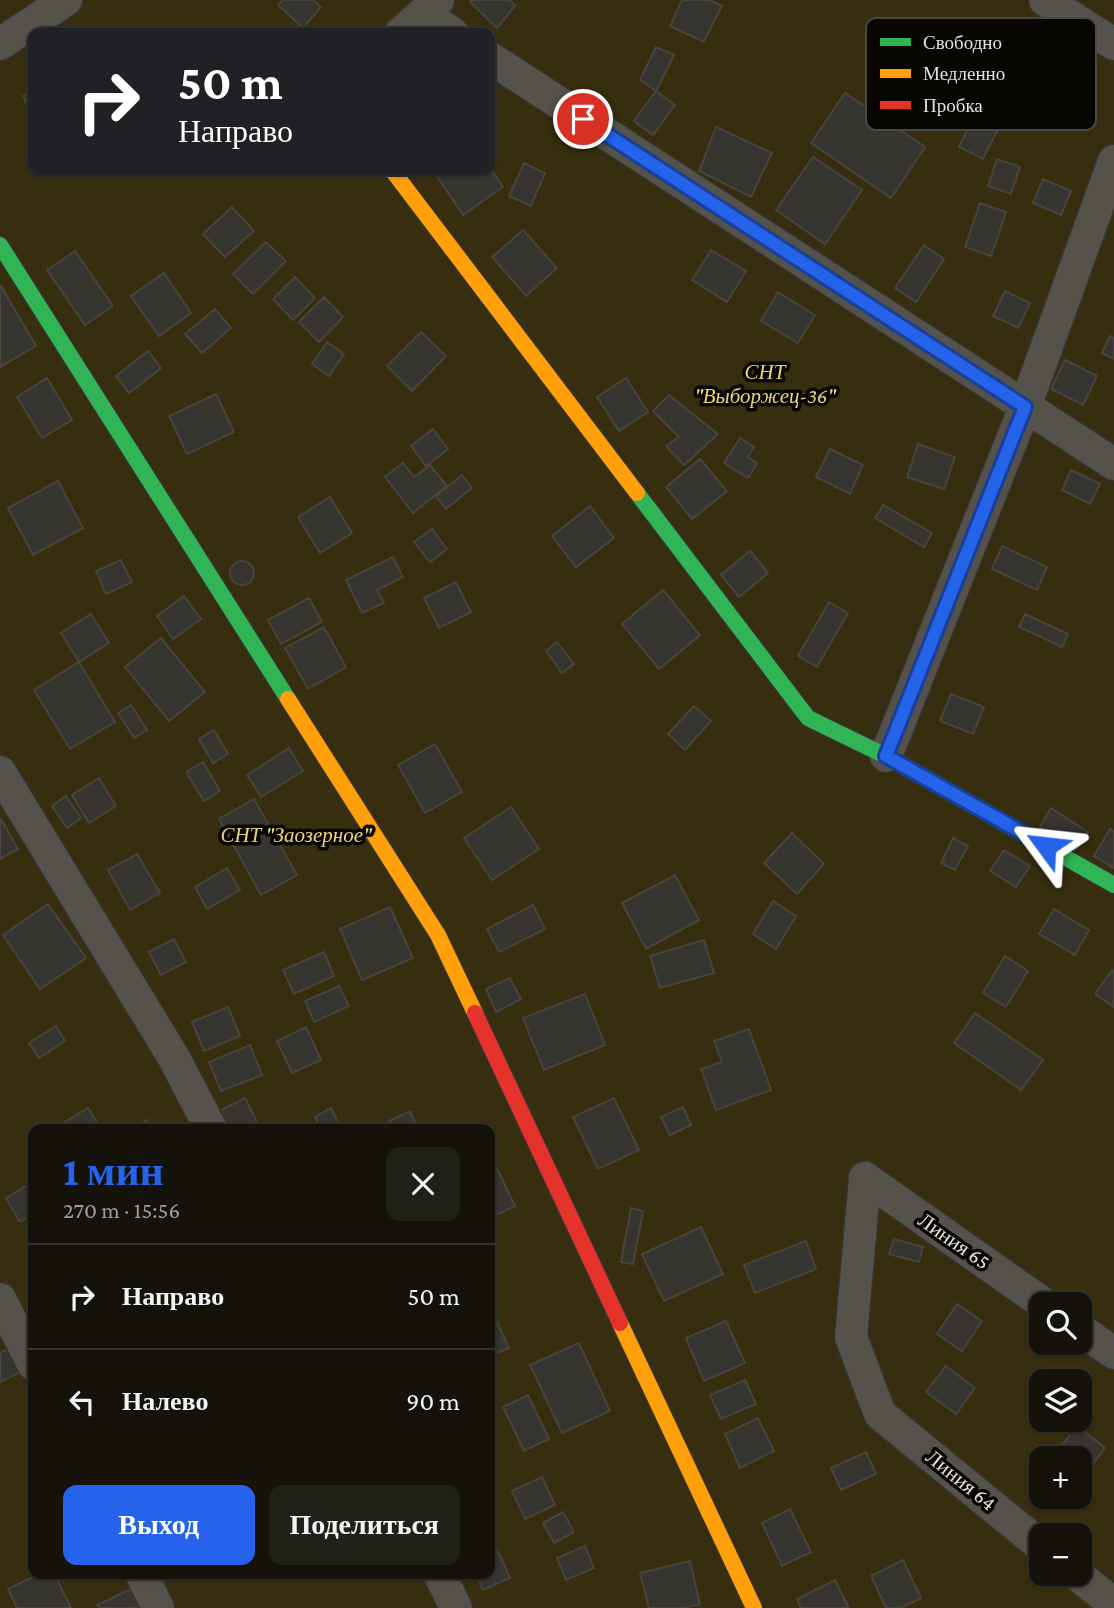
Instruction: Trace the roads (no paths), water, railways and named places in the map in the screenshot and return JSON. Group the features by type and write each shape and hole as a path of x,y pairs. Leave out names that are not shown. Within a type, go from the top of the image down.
{"street":[{"path":"0,44 66,0"},
{"path":"1045,0 1073,18"},
{"path":"421,16 443,28"},
{"path":"1096,33 1114,44"},
{"path":"495,61 1114,464"},
{"path":"886,756 1025,407 1114,161"},
{"path":"396,175 808,718 886,756 1114,885"},
{"path":"0,245 438,935 754,1608"},
{"path":"0,772 174,1058 208,1124"},
{"name":"Линия 65","path":"880,1414 851,1337 865,1178 1029,1293"},
{"path":"0,1299 28,1354"},
{"path":"1092,1337 1114,1353"},
{"name":"Линия 64","path":"880,1414 1029,1536"},
{"path":"144,1579 158,1608"},
{"path":"442,1579 456,1608"},
{"path":"1091,1586 1114,1604"}],"park label":[{"name":"СНТ \"Выборжец-36\"","path":"765,384"},
{"name":"СНТ \"Заозерное\"","path":"296,835"}]}
